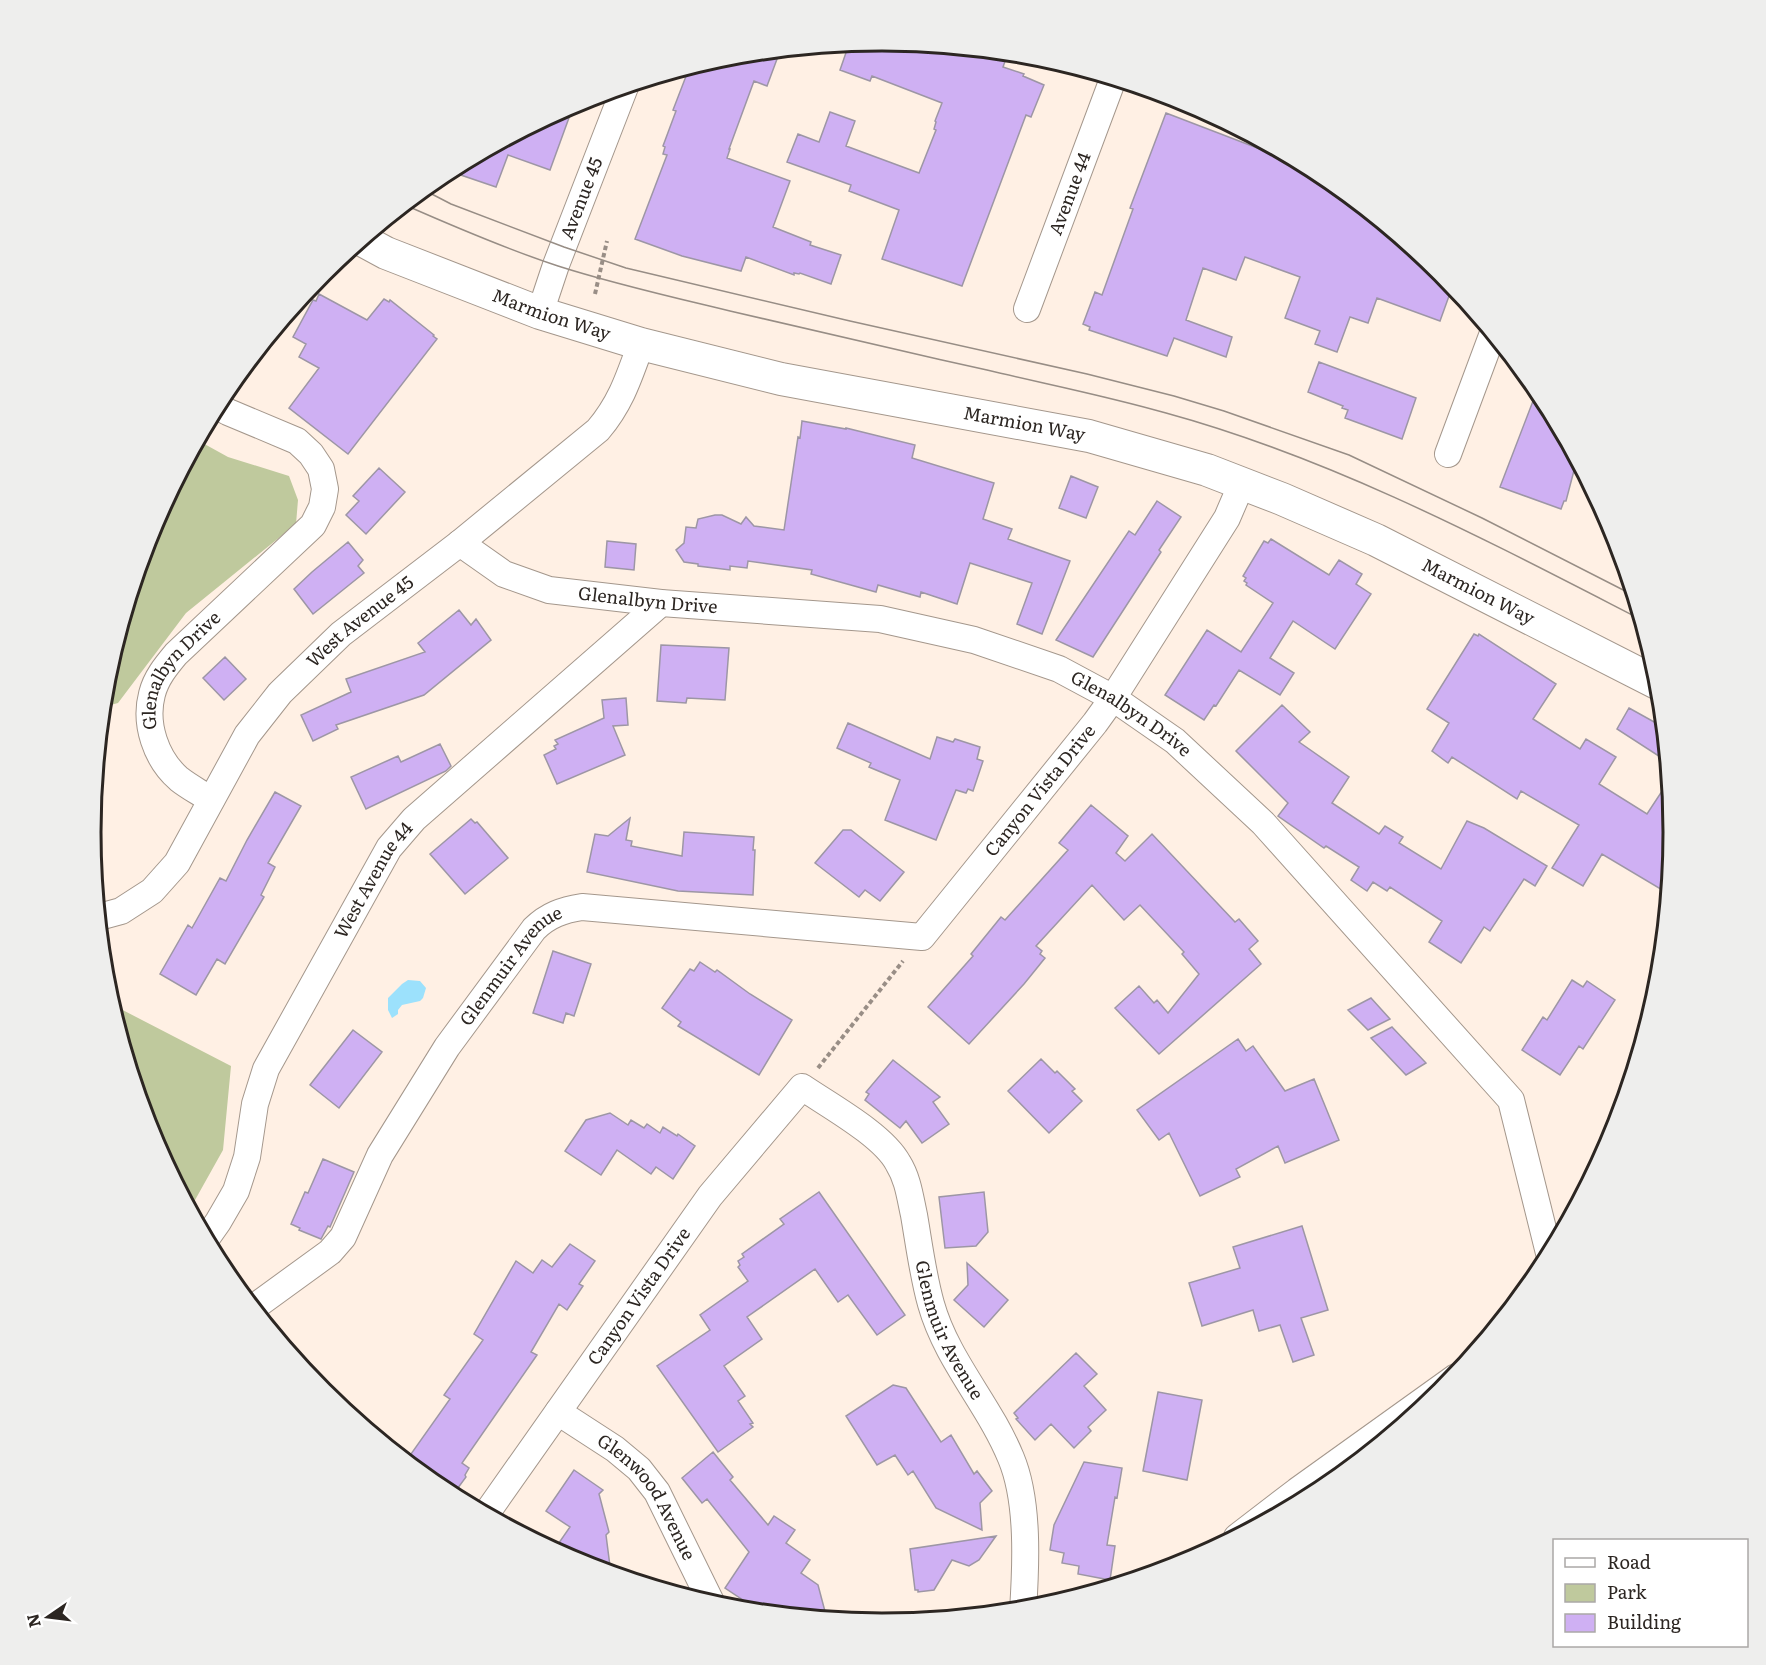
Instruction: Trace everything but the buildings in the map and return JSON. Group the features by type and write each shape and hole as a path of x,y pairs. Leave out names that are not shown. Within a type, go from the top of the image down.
{"street":[{"name":"Avenue 44","path":"1027,309 1110,85"},
{"name":"Avenue 45","path":"540,313 623,95"},
{"name":"Marmion Way","path":"369,244 386,253 540,313 641,344 780,379 1089,436 1207,470 1282,499 1376,540 1649,680"},
{"path":"1448,454 1490,341"},
{"name":"West Avenue 45","path":"106,915 121,911 152,891 177,863 247,735 280,693 341,634 460,543 598,430 610,416 625,390 641,344"},
{"name":"Glenalbyn Drive","path":"211,800 180,780 164,763 154,742 149,720 152,694 163,669 176,654 312,525 322,507 325,489 321,469 311,454 297,441 225,410"},
{"name":"Canyon Vista Drive","path":"922,937 1113,698 1227,518 1242,483"},
{"name":"Glenalbyn Drive","path":"460,543 504,574 549,591 661,603 880,619 985,643 1059,669 1113,698 1175,741 1263,823 1511,1100 1534,1198 1550,1239"},
{"name":"West Avenue 44","path":"211,1232 236,1191 247,1157 255,1104 266,1069 389,848 414,819 661,603"},
{"name":"Glenmuir Avenue","path":"260,1303 330,1252 343,1237 380,1155 447,1047 540,922 560,911 582,906 922,937"},
{"name":"Canyon Vista Drive","path":"490,1508 710,1196 802,1087"},
{"name":"Glenmuir Avenue","path":"802,1087 883,1143 898,1161 908,1183 931,1304 944,1341 999,1432 1011,1459 1020,1489 1026,1561 1024,1601"},
{"name":"Glenwood Avenue","path":"558,1412 615,1449 639,1469 657,1492 705,1593"},
{"path":"1272,1510 1405,1414"}],"path":[{"path":"595,294 607,241"},
{"path":"802,1087 922,937"}],"green space":[{"path":"205,444 228,457 289,476 298,500 296,524 186,613 118,703 113,704 117,680 128,630 143,581 161,533"},
{"path":"122,1010 231,1066 223,1150 194,1201 161,1132 143,1084"}],"water":[{"path":"408,980 420,981 426,988 423,998 420,1001 402,1005 398,1014 392,1018 388,1010 388,998"}],"tram line":[{"path":"432,194 451,204 564,247 626,268 1087,374 1224,411 1349,455 1482,518 1626,592"},
{"path":"413,208 519,252 600,279 1121,401 1228,432 1290,454 1409,504 1634,616"}]}
